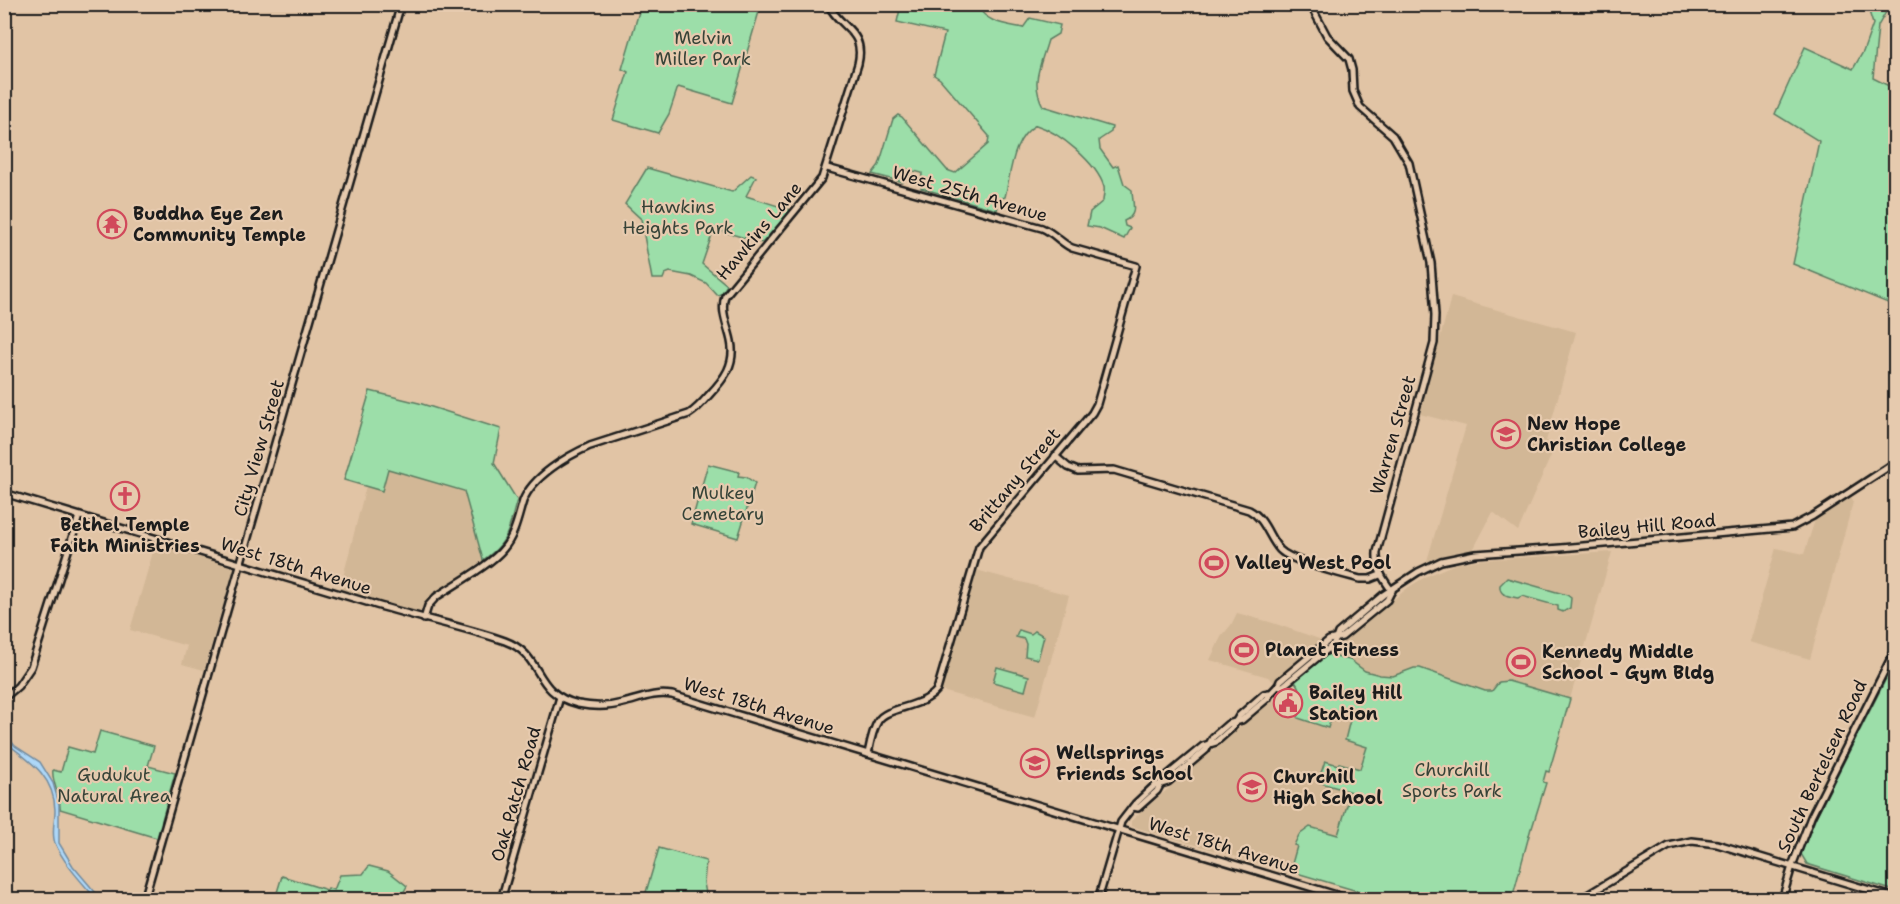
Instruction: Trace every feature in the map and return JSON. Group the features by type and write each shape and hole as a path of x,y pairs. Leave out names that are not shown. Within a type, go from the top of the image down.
{"street":[{"name":"City View Street","path":"144,900 401,4"},
{"name":"Hawkins Lane","path":"424,619 436,597 504,549 531,486 540,477 580,450 689,414 725,377 731,361 731,340 723,308 725,296 818,184 827,168 860,52 855,35 833,13 828,4"},
{"name":"Warren Street","path":"1310,4 1327,36 1349,59 1353,92 1360,107 1393,136 1408,163 1427,244 1433,283 1436,326 1434,343 1379,543 1377,558 1380,575"},
{"name":"West 25th Avenue","path":"827,168 1042,228 1072,248 1136,266"},
{"name":"Brittany Street","path":"868,754 876,724 881,717 926,700 937,690 978,549 1092,413 1097,404 1136,266"},
{"path":"1055,456 1068,467 1078,471 1113,470 1249,510 1262,520 1278,547 1287,555 1360,579 1370,579 1380,575 1392,591"},
{"name":"Bailey Hill Road","path":"1098,900 1119,830 1132,807 1138,808 1157,791 1161,784 1168,782 1194,761 1206,750 1208,744 1216,742 1230,730 1236,721 1242,720 1268,698 1269,693 1283,686 1306,663 1334,644 1336,638 1341,637 1386,600 1392,591 1419,572 1441,561 1458,556 1792,527 1813,516 1896,462"},
{"name":"West 18th Avenue","path":"4,493 241,565 502,640 527,655 546,686 560,697 580,704 597,706 619,704 651,695 672,695 1353,900"},
{"path":"6,697 18,686 31,667 79,516"},
{"name":"South Bertelsen Road","path":"1782,900 1811,817 1896,648"},
{"name":"Oak Patch Road","path":"501,900 560,697"},
{"path":"1579,900 1661,850 1685,842 1717,844 1896,898"}],"shaded area":[{"name":"New Hope Christian College","path":"1451,297 1576,332 1546,441 1556,444 1518,531 1493,512 1473,550 1456,552 1427,561 1466,426 1420,414"},
{"path":"388,469 464,491 483,560 434,594 419,613 340,589 366,486"},
{"path":"1852,498 1853,502 1810,659 1749,642 1776,548 1804,554 1815,520"},
{"path":"156,542 234,568 204,670 182,664 187,646 130,630"},
{"path":"1612,552 1570,699 1508,681 1499,682 1492,691 1485,691 1457,683 1427,670 1393,676 1380,675 1365,671 1327,653 1409,587 1455,564 1478,560"},
{"path":"976,570 1069,595 1035,717 942,691"},
{"path":"1237,613 1322,640 1274,682 1268,677 1210,660 1221,637"},
{"name":"Churchill High School","path":"1272,699 1284,714 1327,728 1332,715 1351,721 1367,747 1361,769 1325,762 1351,792 1338,835 1310,827 1296,838 1297,846 1289,872 1131,826 1131,821"}],"green space":[{"name":"Melvin Miller Park","path":"641,5 761,5 732,103 678,87 669,114 658,133 613,120 628,72 622,69"},
{"path":"901,5 977,5 985,16 1002,24 1023,28 1030,18 1060,25 1058,34 1048,40 1040,66 1037,81 1039,97 1043,106 1112,127 1111,132 1099,140 1100,149 1113,167 1118,165 1124,184 1132,190 1133,212 1124,221 1125,226 1130,228 1124,239 1100,228 1087,226 1090,212 1103,201 1104,189 1100,178 1094,168 1066,141 1036,125 1028,131 1017,147 1005,197 1000,199 997,210 921,188 922,173 906,169 903,182 872,174 879,165 893,119 898,115 947,170 955,173 988,144 989,136 934,75 945,33 897,22"},
{"path":"1867,5 1890,5 1878,26 1873,78 1895,89 1895,306 1793,264 1819,141 1775,114 1805,47 1853,69 1863,52 1873,24"},
{"name":"Hawkins Heights Park","path":"647,168 732,192 751,175 756,177 746,196 791,210 762,243 714,229 702,264 727,285 721,294 717,295 706,283 691,276 670,272 665,274 663,279 652,279 641,219 625,204"},
{"path":"370,391 419,403 501,429 494,463 517,500 507,534 498,547 483,560 464,491 388,469 382,491 344,480"},
{"name":"Mulkey Cemetary","path":"708,464 739,472 738,476 746,477 755,483 738,538 691,524"},
{"path":"1507,578 1567,595 1571,598 1570,608 1563,612 1558,610 1558,606 1522,596 1518,598 1505,595 1500,585"},
{"path":"1019,630 1031,634 1035,631 1044,636 1038,659 1025,656 1024,639 1016,637"},
{"name":"Churchill Sports Park","path":"1327,653 1350,660 1365,671 1380,675 1393,676 1420,668 1485,691 1492,691 1499,682 1508,681 1570,699 1549,772 1546,771 1543,782 1546,783 1512,899 1384,899 1290,871 1297,846 1294,845 1299,835 1310,827 1338,835 1351,792 1318,782 1325,761 1360,769 1367,747 1345,740 1350,720 1332,715 1328,728 1298,718 1301,698 1294,680"},
{"path":"1895,661 1895,891 1807,864 1801,854 1816,817"},
{"path":"997,667 1029,676 1025,691 993,682"},
{"name":"Gudukut Natural Area","path":"100,731 154,746 148,766 175,773 157,838 60,809 53,770 61,772 68,747 93,754"},
{"path":"659,848 706,861 704,883 707,899 644,899"},
{"path":"369,866 388,871 407,886 402,895 408,899 275,899 282,876 327,890 328,888 334,890 340,875 363,874"}],"water":[{"path":"5,733 15,746 40,762 53,783 59,804 59,843 73,866 101,899 96,899 63,858 53,835 55,810 50,788 39,770 5,742"}],"place":[{"name":"Buddha Eye Zen Community Temple","path":"112,224"},
{"name":"New Hope Christian College","path":"1506,434"},
{"name":"Bethel Temple Faith Ministries","path":"125,496"},
{"name":"Valley West Pool","path":"1214,563"},
{"name":"Planet Fitness","path":"1244,650"},
{"name":"Kennedy Middle School - Gym Bldg","path":"1521,662"},
{"name":"Bailey Hill Station","path":"1288,703"},
{"name":"Wellsprings Friends School","path":"1035,763"},
{"name":"Churchill High School","path":"1252,787"}]}
